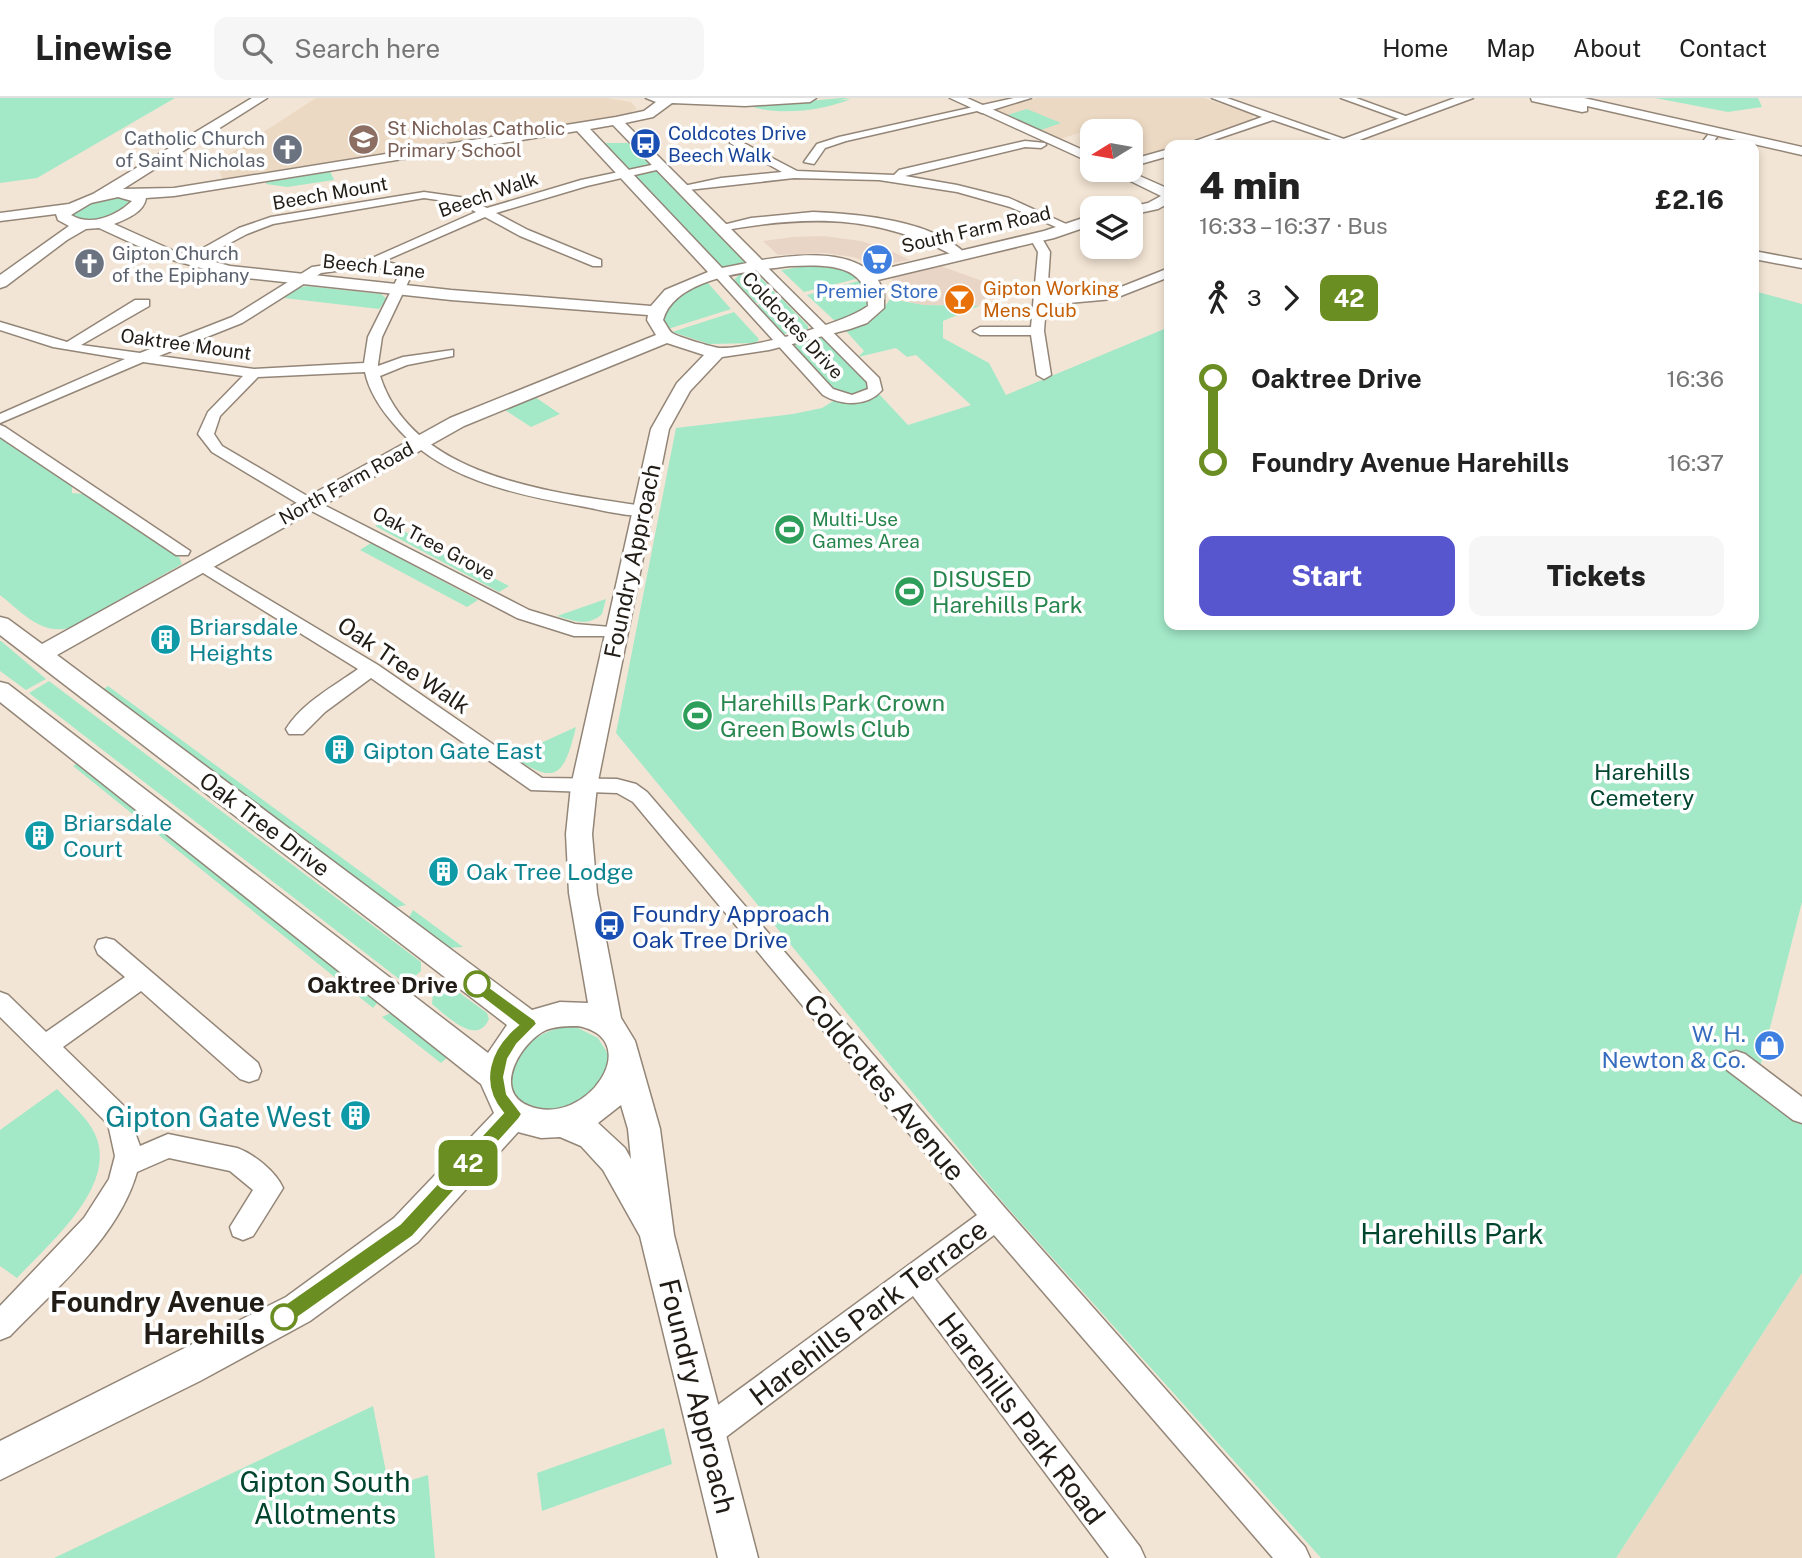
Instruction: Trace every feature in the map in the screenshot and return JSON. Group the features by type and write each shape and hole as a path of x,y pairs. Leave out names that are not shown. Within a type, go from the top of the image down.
{"street":[{"path":"0,283 24,267 57,237 92,223 119,218 131,194 261,98"},
{"path":"652,98 745,102 810,98"},
{"path":"956,98 1080,154"},
{"path":"810,162 821,146 843,139 1026,98"},
{"path":"1217,98 1334,140"},
{"path":"1346,98 1406,118"},
{"path":"1354,140 1406,118 1467,98"},
{"path":"1537,98 1705,140"},
{"path":"1567,98 1753,140"},
{"path":"57,237 66,216 99,196 174,192 616,121 648,114 667,100"},
{"path":"1204,140 1272,117"},
{"name":"Coldcotes Drive","path":"580,126 833,396 857,399 871,394 875,390 874,381 616,121"},
{"path":"734,141 797,175"},
{"path":"897,179 903,172 1026,141 1041,145"},
{"path":"1759,141 1802,151"},
{"path":"1759,148 1802,158"},
{"path":"1143,160 1164,154"},
{"name":"Beech Walk","path":"373,262 439,229 484,211 573,185 661,166"},
{"path":"779,176 779,183 873,184 878,177"},
{"path":"683,189 723,181 779,176 878,177 997,199 1080,224"},
{"path":"1141,182 1164,193"},
{"path":"432,190 455,188"},
{"name":"Beech Mount","path":"188,260 243,231 271,221 410,197 432,190 459,199 524,233 581,256 596,257"},
{"path":"997,199 1009,191"},
{"path":"1143,208 1153,206 1164,198"},
{"path":"0,217 41,214 66,216 92,223"},
{"path":"721,227 772,218 847,217 915,231 960,254"},
{"name":"Beech Lane","path":"92,223 188,260 229,271 401,290 655,312"},
{"name":"South Farm Road","path":"870,277 1080,226"},
{"path":"1036,237 1044,252 1037,331 1044,375"},
{"path":"1759,256 1802,264"},
{"path":"790,261 825,262 856,269 870,277 876,287 876,309 862,319 823,331 717,354 666,337 655,320 655,312 665,295 687,284 720,275 790,261"},
{"path":"0,419 140,358 237,320 317,270 373,262 394,268 405,276 401,290 372,341 372,371 383,399 418,443 454,464 536,494 643,511"},
{"path":"1040,302 1113,295 1164,274"},
{"path":"71,345 144,303"},
{"name":"Oaktree Mount","path":"0,326 53,343 254,373 372,371 403,361 448,354"},
{"path":"980,331 1037,331"},
{"name":"North Farm Road","path":"40,655 418,443 529,391 666,337"},
{"name":"Foundry Approach","path":"584,786 665,416 699,369 717,354"},
{"name":"Oak Tree Grove","path":"254,373 213,415 206,434 217,449 308,503 523,614 574,630 616,632"},
{"path":"0,430 182,551"},
{"name":"Oak Tree Walk","path":"201,564 371,669 538,785 584,786"},
{"name":"Oak Tree Drive","path":"0,624 543,1020"},
{"path":"296,729 318,707 371,669"},
{"path":"0,690 496,1077"},
{"path":"543,1020 578,1013 607,1023 583,894 579,834 584,786"},
{"name":"Coldcotes Avenue","path":"584,786 617,786 629,789 649,805 694,863 996,1217 1294,1558"},
{"path":"106,947 249,1071"},
{"path":"0,1461 187,1368 298,1309 406,1230 514,1114 500,1097 496,1077 500,1057 512,1040 580,999 592,985 597,971"},
{"path":"45,1046 141,978"},
{"path":"0,1002 117,1116 127,1137 127,1164 117,1193 97,1222 0,1326"},
{"name":"Foundry Approach","path":"514,1114 544,1125 564,1123 587,1115 606,1101 619,1082 624,1063 624,1051 618,1035 607,1023"},
{"path":"1735,1062 1802,1112"},
{"name":"Foundry Approach","path":"624,1063 644,1129 657,1235 738,1558"},
{"name":"Foundry Approach","path":"564,1123 592,1136 614,1159 657,1235"},
{"path":"127,1164 168,1146 237,1160 270,1188 243,1227"},
{"name":"Harehills Park Terrace","path":"707,1432 996,1217"},
{"name":"Harehills Park Road","path":"916,1277 1129,1558"}],"shaded area":[{"name":"St Nicholas Catholic Primary School","path":"316,98 607,98 631,102 637,109 625,115 223,179 215,163"},
{"path":"1037,98 1204,98 1253,115 1252,120 1190,140 1164,140 1164,149 1143,155 1143,119 1080,119 1080,133 1058,140 995,110"},
{"path":"824,236 861,241 910,260 876,266 853,257 824,253 778,255 763,241"},
{"path":"941,266 996,286 979,306 924,305 897,300 892,278"},
{"path":"1802,1273 1802,1558 1616,1558"}],"green space":[{"path":"0,98 175,98 37,178 0,183"},
{"path":"849,98 836,101 851,99 827,107 800,111 774,111 749,106"},
{"path":"1655,98 1758,98 1762,107 1728,112"},
{"path":"1027,109 1061,123 1041,130 1007,115"},
{"path":"603,143 629,143 651,165 629,170"},
{"path":"655,170 747,264 724,270 633,175"},
{"path":"330,171 334,180 287,187 266,184 267,181"},
{"path":"116,196 133,201 120,211 96,220 71,216 79,206"},
{"path":"806,266 841,270 860,278 804,292 781,270"},
{"path":"741,273 757,274 780,298 756,303 734,280"},
{"path":"862,280 865,296 871,302 865,310 836,322 807,295"},
{"path":"707,282 731,309 668,329 662,318 664,307 689,287"},
{"path":"306,286 381,294 387,299 379,309 284,298"},
{"name":"Harehills Park","path":"1759,292 1802,304 1802,902 1758,1075 1802,1110 1802,1273 1616,1558 1321,1558 1006,1206 616,733 676,428 793,414 822,408 835,400 862,401 879,394 908,425 971,405 916,355 907,357 896,348 858,357 864,351 846,331 871,319 890,299 924,305 979,306 943,321 943,338 989,363 1006,395 1164,329 1164,630 1759,630"},
{"path":"782,299 808,329 784,334 757,305"},
{"path":"734,312 759,339 756,343 709,344 672,332"},
{"path":"823,337 868,383 869,390 856,396 835,391 792,345"},
{"path":"535,397 560,414 531,427 505,410"},
{"path":"0,438 72,486 72,493 84,494 179,557 182,564 72,627 51,629 33,621 0,595"},
{"path":"384,521 509,586 499,592 375,526"},
{"path":"371,543 478,600 467,607 360,550"},
{"path":"606,599 602,614 586,622 557,616"},
{"path":"0,641 46,679 26,690 0,671"},
{"path":"49,681 421,962 421,971 412,979 399,979 29,693"},
{"path":"108,686 406,905 393,908 99,692"},
{"path":"576,727 567,756 556,771 539,771 512,756"},
{"path":"82,760 379,1001 373,1008 73,766"},
{"path":"413,910 463,947 445,948 408,919"},
{"path":"447,987 453,988 487,1013 489,1019 484,1027 470,1030 453,1021 432,1004 433,994"},
{"path":"395,1013 451,1054 441,1063 382,1017"},
{"path":"565,1027 578,1028 598,1038 608,1054 609,1063 597,1093 560,1112 523,1105 514,1092 510,1078 512,1066 527,1045 538,1037"},
{"path":"57,1089 83,1116 95,1134 100,1154 97,1174 77,1213 17,1278 0,1266 0,1130"},
{"name":"Gipton South Allotments","path":"373,1406 389,1487 428,1475 435,1558 54,1558"},
{"path":"664,1428 672,1464 542,1511 537,1473"}],"bus line":[{"name":"42","path":"284,1317 406,1230 514,1114 500,1097 496,1077 500,1057 512,1040 530,1024 477,984"}],"place":[{"name":"St Nicholas Catholic Primary School","path":"364,139"},
{"name":"Coldcotes Drive Beech Walk","path":"645,144"},
{"name":"Catholic Church of Saint Nicholas","path":"288,149"},
{"name":"Premier Store","path":"877,260"},
{"name":"Gipton Church of the Epiphany","path":"89,264"},
{"name":"Gipton Working Mens Club","path":"960,299"},
{"name":"Multi-Use Games Area","path":"789,530"},
{"name":"DISUSED Harehills Park","path":"909,591"},
{"name":"Briarsdale Heights","path":"166,639"},
{"name":"Harehills Park Crown Green Bowls Club","path":"697,715"},
{"name":"Gipton Gate East","path":"340,750"},
{"name":"Briarsdale Court","path":"40,835"},
{"name":"Oak Tree Lodge","path":"443,871"},
{"name":"Foundry Approach Oak Tree Drive","path":"609,926"},
{"name":"Oaktree Drive","path":"477,984"},
{"name":"W. H. Newton & Co.","path":"1769,1046"},
{"name":"Gipton Gate West","path":"355,1116"},
{"name":"Foundry Avenue Harehills","path":"284,1317"}],"park label":[{"name":"Harehills Cemetery","path":"1642,784"}]}
